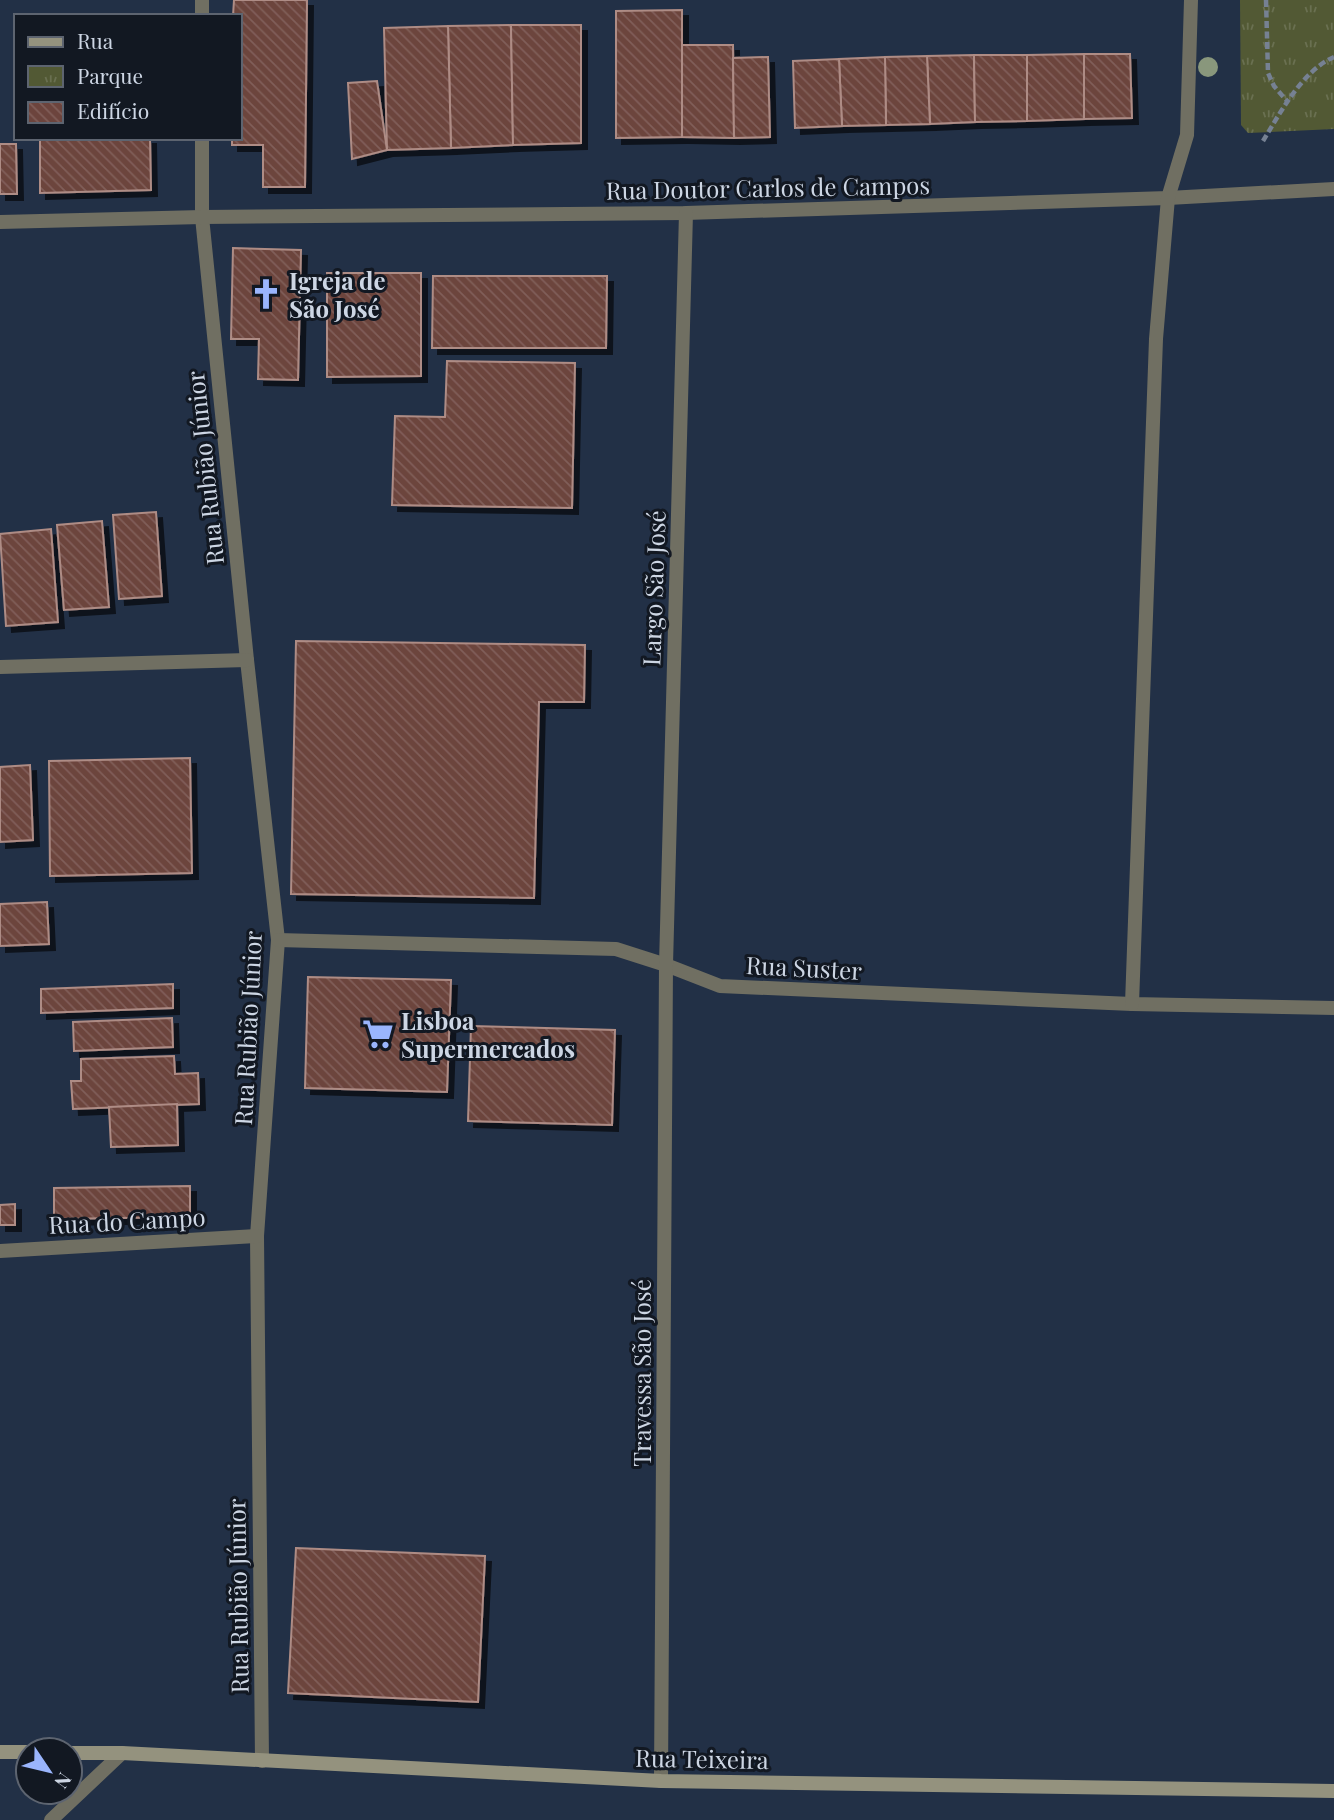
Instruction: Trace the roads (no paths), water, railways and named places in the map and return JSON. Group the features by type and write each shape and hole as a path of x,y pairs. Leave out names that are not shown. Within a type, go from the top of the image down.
{"street":[{"path":"1132,1004 1156,339 1168,198 1187,135 1191,0"},
{"name":"Rua Rubião Júnior","path":"202,140 202,217 278,940 257,1236 262,1761"},
{"name":"Rua Doutor Carlos de Campos","path":"0,222 202,217 686,213 1168,198 1334,189"},
{"name":"Largo São José","path":"666,965 686,213"},
{"path":"0,667 247,660"},
{"name":"Rua Suster","path":"278,940 616,948 720,986 1132,1004 1334,1008"},
{"name":"Travessa São José","path":"661,1781 666,965"},
{"name":"Rua do Campo","path":"0,1251 257,1236"},
{"name":"Rua Teixeira","path":"84,1753 661,1781 1334,1791"},
{"path":"51,1820 122,1753"}],"place":[{"name":"Igreja de São José","path":"266,294"},
{"name":"Lisboa Supermercados","path":"378,1034"}]}
